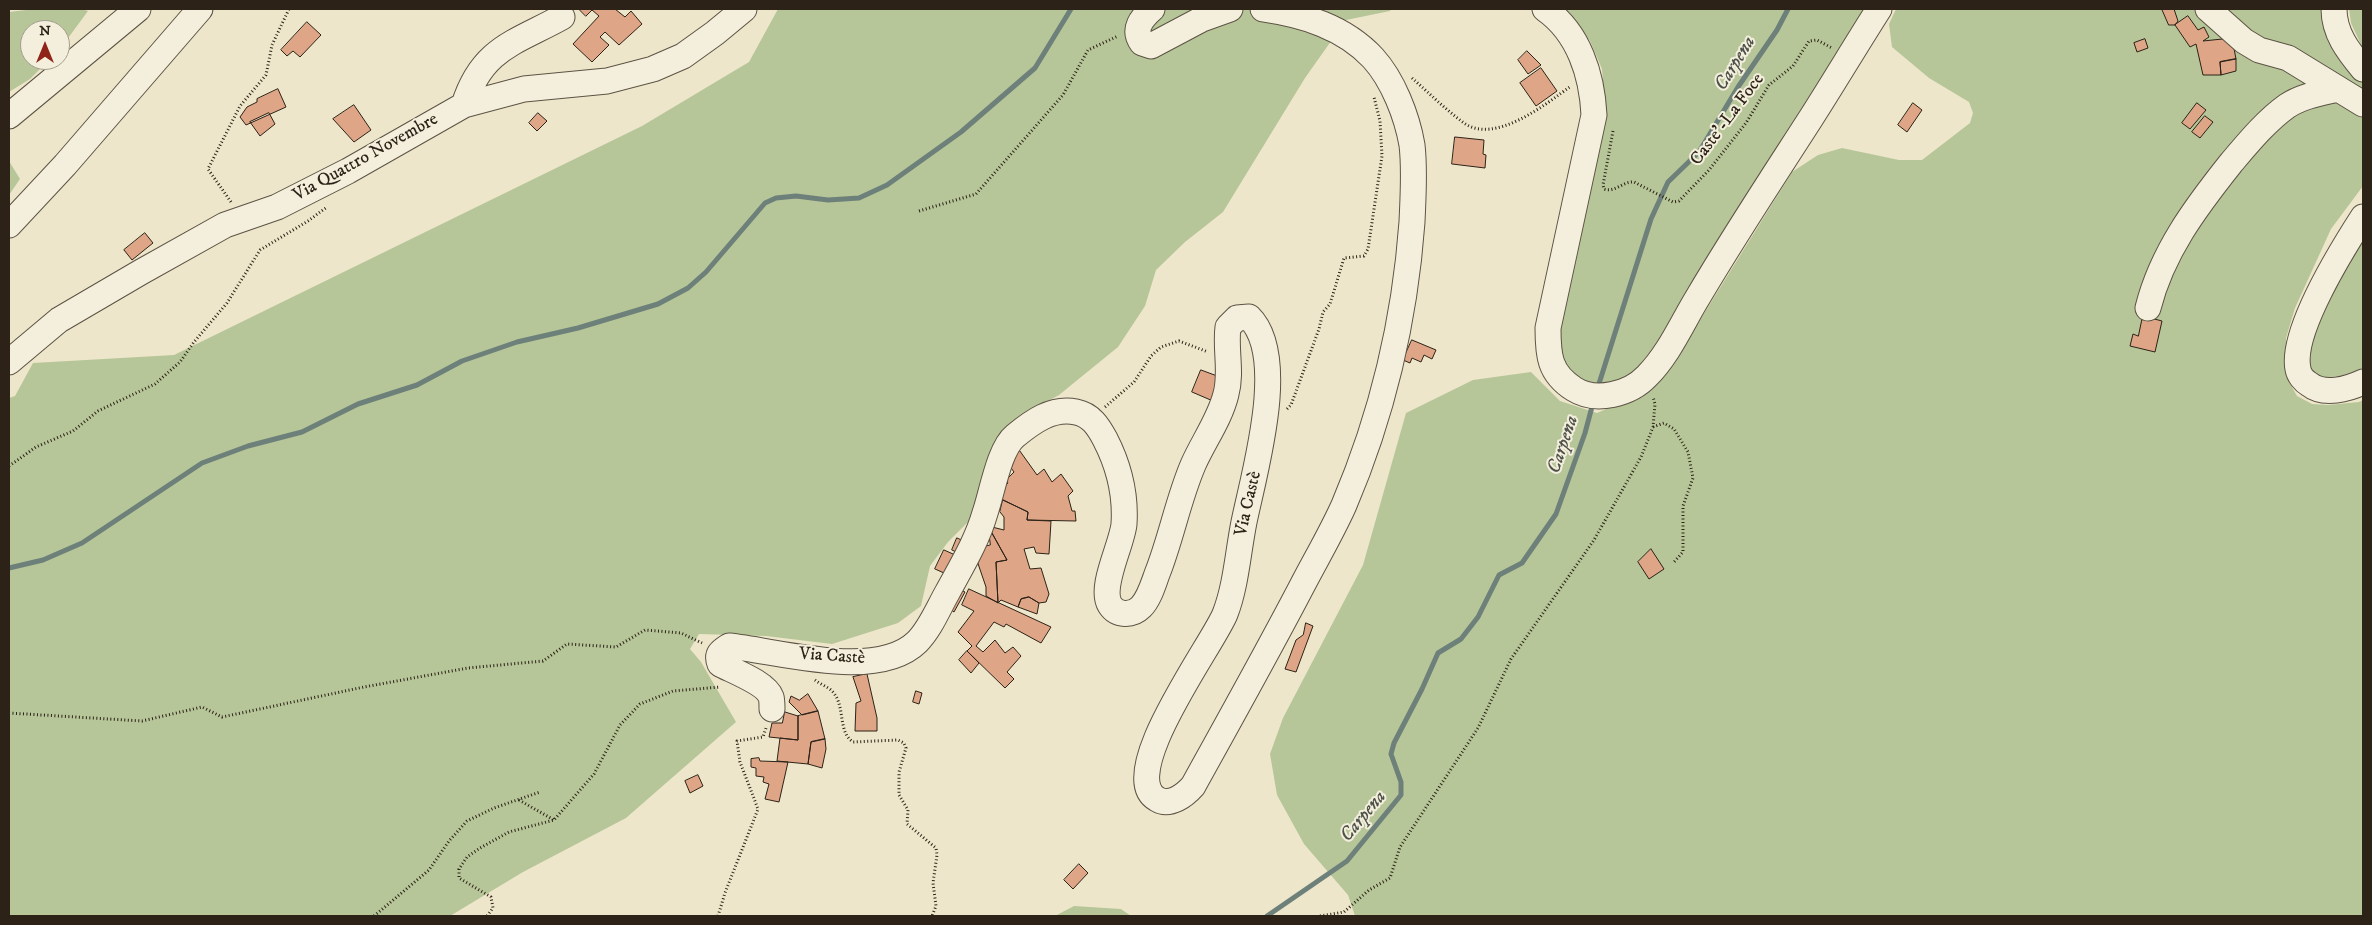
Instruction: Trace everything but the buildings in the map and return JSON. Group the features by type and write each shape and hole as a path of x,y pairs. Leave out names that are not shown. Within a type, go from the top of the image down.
{"street":[{"path":"9,116 138,9"},
{"path":"9,225 65,165 200,9"},
{"name":"Via Quattro Novembre","path":"9,362 58,320 225,225 277,206 348,171 464,105 524,89 607,81 653,69 683,56 744,9"},
{"path":"1152,9 1140,23 1138,38 1142,43 1151,46 1202,19 1230,9"},
{"name":"Via Castè","path":"720,652 729,646 828,659 868,661 884,659 903,652 917,641 935,615 981,529 1003,456 1012,438 1039,418 1060,411 1083,413 1090,418 1100,429 1110,450 1122,480 1124,501 1121,542 1109,573 1107,595 1112,608 1119,613 1130,614 1140,608 1154,582 1192,467 1224,403 1229,378 1228,327 1236,318 1249,317 1258,328 1266,353 1264,424 1260,456 1249,500 1229,602 1218,630 1161,727 1150,755 1147,771 1148,788 1152,795 1162,801 1175,800 1187,793 1198,777 1268,652 1344,506 1374,424 1398,331 1411,240 1413,195 1412,145 1403,112 1381,68 1355,41 1333,28 1307,18 1263,9"},
{"path":"1545,9 1567,30 1582,54 1591,80 1593,96 1594,115 1588,149 1548,328 1548,349 1551,365 1570,387 1591,395 1625,390 1646,378 1669,347 1698,297 1879,9"},
{"path":"2208,9 2244,41 2259,50 2288,58 2363,104"},
{"path":"2334,9 2337,29 2342,41 2363,69"},
{"path":"464,105 469,88 478,73 507,44 562,17"},
{"path":"2148,308 2154,282 2167,254 2199,203 2252,138 2288,106 2310,95 2338,89"},
{"path":"2363,217 2341,250 2306,322 2300,341 2297,369 2301,377 2313,388 2334,390 2350,388 2363,382"},
{"path":"720,652 718,658 720,664 752,679 763,688 770,695 772,709"}],"path":[{"path":"243,219 208,169 240,106 266,75 272,45 289,9"},
{"path":"919,211 976,194 1063,95 1088,50 1119,36 1138,38"},
{"name":"Caste'-La Foce","path":"1648,190 1673,202 1679,201 1686,195 1709,170 1746,123 1769,85 1793,66 1809,41 1817,40 1839,52 1854,50"},
{"path":"1381,68 1394,69 1410,76 1466,125 1489,130 1511,124 1564,91 1575,81"},
{"path":"1264,424 1277,417 1291,405 1324,312 1330,304 1344,258 1367,254 1382,156 1380,121 1373,100 1375,93 1380,91 1397,98"},
{"path":"9,466 36,447 74,430 98,411 155,384 180,362 227,303 260,250 308,221 328,206"},
{"path":"1090,418 1134,382 1151,356 1161,346 1170,342 1179,341 1207,351 1217,356 1228,367"},
{"path":"1320,916 1344,912 1369,890 1390,878 1400,847 1478,728 1511,659 1594,540 1641,457 1653,427 1655,404 1646,378"},
{"path":"1653,427 1664,423 1674,429 1688,452 1693,478 1683,506 1683,552 1674,562"},
{"path":"9,713 142,721 202,707 222,717 364,687 468,668 543,661 567,644 616,647 645,630 681,634 720,652"},
{"path":"813,679 832,692 838,702 846,735 853,742 898,740 904,743 906,748 899,772 899,795 908,810 906,824 932,843 937,855 933,883 936,906 932,916"},
{"path":"487,916 492,908 491,897 459,878 459,869 467,857 509,832 554,820 594,774 620,725 640,704 673,691 722,687"},
{"path":"718,916 758,809 740,762 737,741 763,736 772,709"},
{"path":"374,916 429,870 467,821 494,808 540,792"},
{"path":"519,800 554,820"}],"green space":[{"path":"35,9 82,9 88,11 70,35 70,20 20,20 20,70 39,70 30,79 9,92 9,12"},
{"path":"778,9 1391,9 1390,11 1346,20 1305,78 1223,212 1185,242 1156,270 1145,306 1118,347 1059,395 1024,414 975,515 948,542 930,566 921,606 898,623 832,644 766,636 699,634 690,649 701,662 736,722 626,818 523,872 450,916 9,916 9,398 15,396 33,363 174,355 642,126 749,62"},
{"path":"1565,9 1867,9 1661,338 1629,378 1587,388 1561,364 1557,337 1605,108 1602,69 1590,41"},
{"path":"1896,9 2323,9 2325,30 2363,84 2363,186 2331,229 2295,308 2286,338 2286,361 2288,380 2297,396 2312,404 2328,405 2363,400 2363,916 1355,916 1348,895 1304,844 1277,795 1270,754 1283,718 1363,565 1406,413 1473,380 1531,372 1560,401 1597,413 1634,397 1680,352 1792,172 1818,155 1842,148 1899,160 1922,160 1970,123 1973,113 1969,102 1929,78 1892,47 1889,24"},
{"path":"2349,9 2363,9 2363,49 2351,23"},
{"path":"9,161 20,179 9,195"},
{"path":"2363,235 2363,368 2330,377 2314,372 2309,355 2315,331 2326,304"},
{"path":"1074,906 1121,909 1131,916 1055,916"}],"waterway":[{"path":"9,568 43,560 82,543 202,463 248,446 302,432 358,404 417,385 462,361 517,342 578,328 658,304 688,288 706,272 765,203 776,198 796,196 828,200 859,198 887,185 961,132 1035,68 1071,9"},
{"name":"Carpena","path":"1597,390 1651,219 1668,182 1699,152 1738,87 1777,30 1788,9"},
{"name":"Carpena","path":"1267,916 1347,861 1401,795 1401,782 1391,754 1394,743 1438,653 1461,639 1478,617 1499,575 1522,563 1556,514 1585,433 1593,403"}]}
